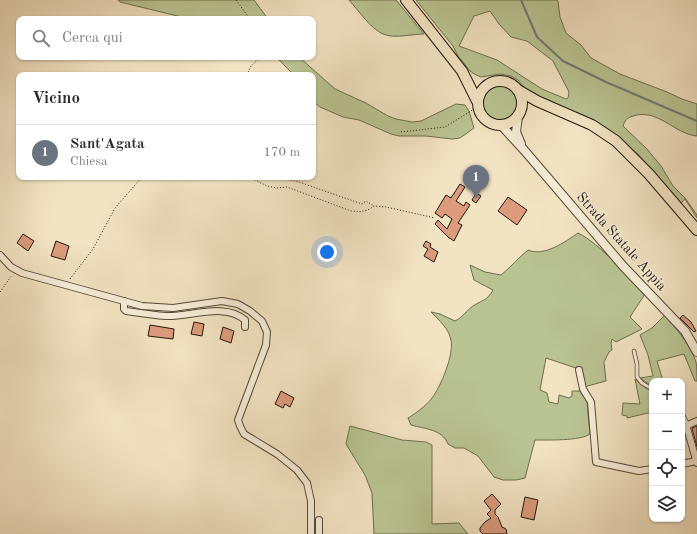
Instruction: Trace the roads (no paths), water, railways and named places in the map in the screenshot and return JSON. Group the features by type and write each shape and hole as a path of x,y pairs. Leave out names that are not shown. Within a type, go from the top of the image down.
{"main road":[{"name":"Strada Statale Appia","path":"406,0 462,71 483,117 487,121 498,125"},
{"name":"Strada Statale Appia","path":"462,71 477,81 488,83 501,80 513,85 518,90 521,97 522,104 519,114"},
{"path":"477,104 480,91 488,83"},
{"path":"518,90 553,109 592,125 616,141 649,174 697,230"},
{"path":"498,125 509,123 531,106 553,109"}],"street":[{"name":"Strada Statale Appia","path":"519,114 516,132 524,150"},
{"name":"Strada Statale Appia","path":"498,125 502,126 524,150 623,266 684,331 697,352"},
{"path":"0,255 11,267 22,273 142,306 173,308 222,301 238,304 250,311 262,321 267,332 266,345 238,420 244,434 277,454 297,470 307,483 311,501 311,534"},
{"path":"124,301 124,310 126,311 168,316 220,311 241,316 245,320 245,327"},
{"path":"579,370 583,389 591,402 596,462 639,471 649,469"},
{"path":"685,464 697,462 687,428 688,424 697,421"},
{"path":"319,520 319,534"}],"lane":[{"path":"634,350 637,364 637,377 642,383 649,387"},
{"path":"683,414 688,424"}],"waterway":[{"path":"521,0 537,37 563,61 606,82 697,121"}],"place":[{"name":"Sant'Agata","path":"476,198"}]}
